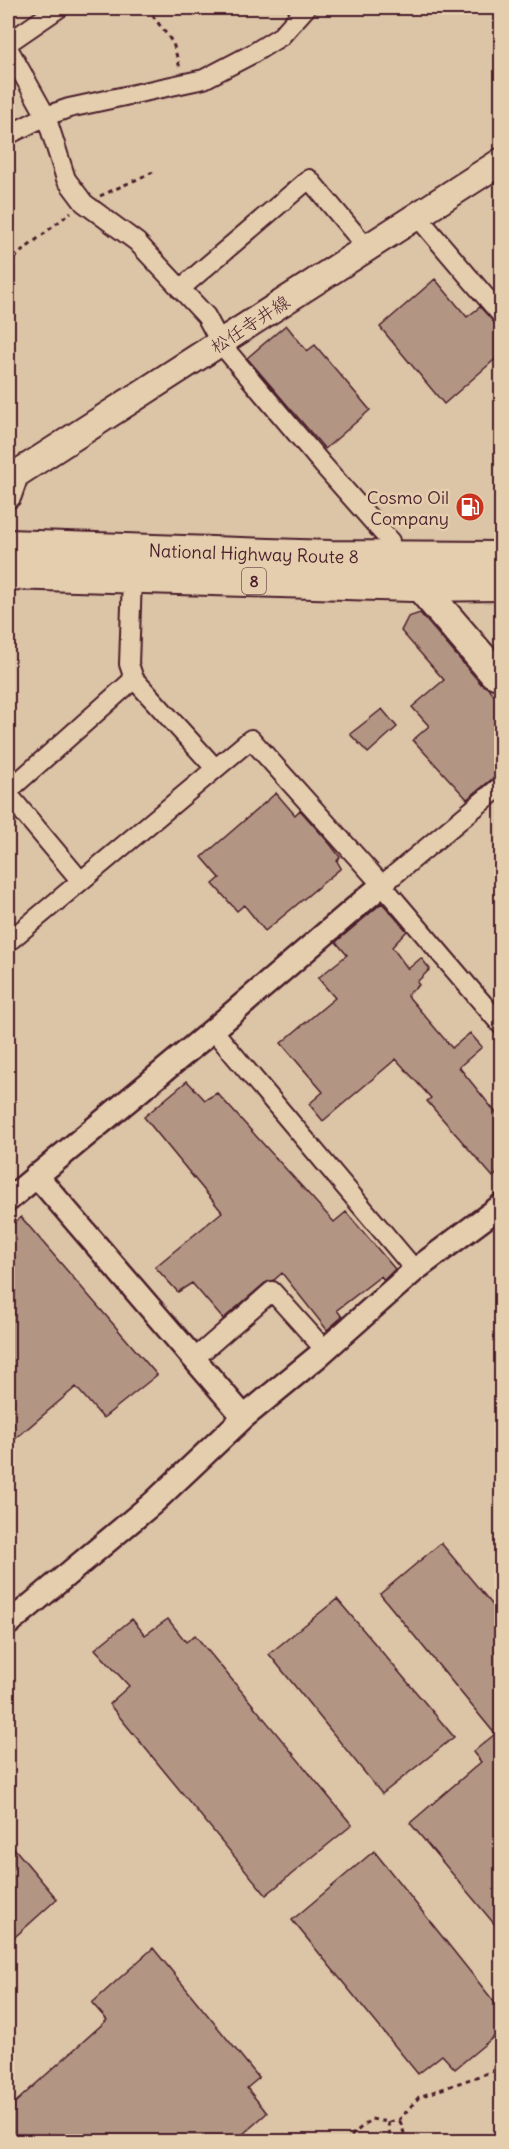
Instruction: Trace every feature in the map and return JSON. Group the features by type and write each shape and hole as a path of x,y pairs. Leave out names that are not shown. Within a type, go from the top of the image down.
{"highway":[{"name":"National Highway Route 8","path":"8,545 330,556 501,557"},
{"name":"National Highway Route 8","path":"8,574 412,586 501,585"}],"main road":[{"name":"松任寺井線","path":"8,495 15,475 501,161"}],"street":[{"path":"8,43 58,8"},
{"path":"8,135 46,116 69,108 204,79 281,36 306,8"},
{"path":"8,48 46,116 66,178 78,195 88,206 137,242 206,316 221,344 390,541"},
{"path":"180,289 309,179 367,248"},
{"path":"417,216 501,316"},
{"path":"132,578 129,664 134,679 215,768"},
{"path":"412,586 489,677 501,682"},
{"path":"441,601 490,658 501,675"},
{"path":"80,880 8,793 134,679"},
{"path":"8,942 251,739 382,885 501,1026"},
{"path":"8,1200 213,1030 501,785"},
{"path":"213,1030 415,1270"},
{"path":"36,1175 244,1417"},
{"path":"8,1624 153,1503 244,1417 325,1350 415,1270 501,1205"},
{"path":"194,1359 272,1291 325,1350"}],"path":[{"path":"147,8 172,43 185,84"},
{"path":"344,2142 371,2119 388,2122 399,2120 419,2097 501,2068"},
{"path":"399,2120 407,2142"},
{"path":"388,2122 391,2142"}],"building":[{"path":"435,279 467,317 480,307 501,330 501,354 444,404 380,327"},
{"path":"286,325 307,351 315,345 370,410 325,449 247,358"},
{"path":"420,613 501,704 501,772 467,799 413,740 429,726 412,707 444,680 401,631 408,617"},
{"path":"382,709 397,727 368,753 350,734"},
{"path":"276,793 295,815 300,810 330,844 340,857 337,861 341,868 265,931 244,905 237,911 213,884 220,878 202,857"},
{"path":"382,903 407,931 392,947 408,969 421,958 430,969 417,982 419,985 407,995 452,1048 470,1033 482,1047 459,1067 501,1119 501,1170 493,1177 427,1101 431,1098 396,1059 323,1121 309,1104 323,1092 281,1043 335,998 318,978 347,955 336,942"},
{"path":"187,1081 205,1100 217,1093 334,1222 346,1212 395,1269 384,1280 381,1276 337,1310 342,1317 327,1330 282,1273 274,1280 265,1283 223,1319 192,1283 178,1292 155,1267 222,1212 144,1117"},
{"path":"21,1217 157,1375 103,1418 76,1387 8,1445 8,1228"},
{"path":"441,1543 501,1615 501,1932 410,1823 481,1762 473,1752 495,1734 380,1594"},
{"path":"337,1599 454,1737 382,1794 269,1654"},
{"path":"132,1619 145,1635 168,1619 186,1642 195,1635 352,1825 266,1895 109,1704 129,1686 95,1649"},
{"path":"8,1841 57,1899 8,1943"},
{"path":"374,1851 495,2003 501,1999 501,2031 455,2069 442,2055 418,2074 292,1920"},
{"path":"153,1948 259,2078 247,2088 267,2113 234,2142 8,2142 8,2109 107,2020 92,2003"}],"place":[{"name":"Cosmo Oil Company","path":"470,507"}]}
